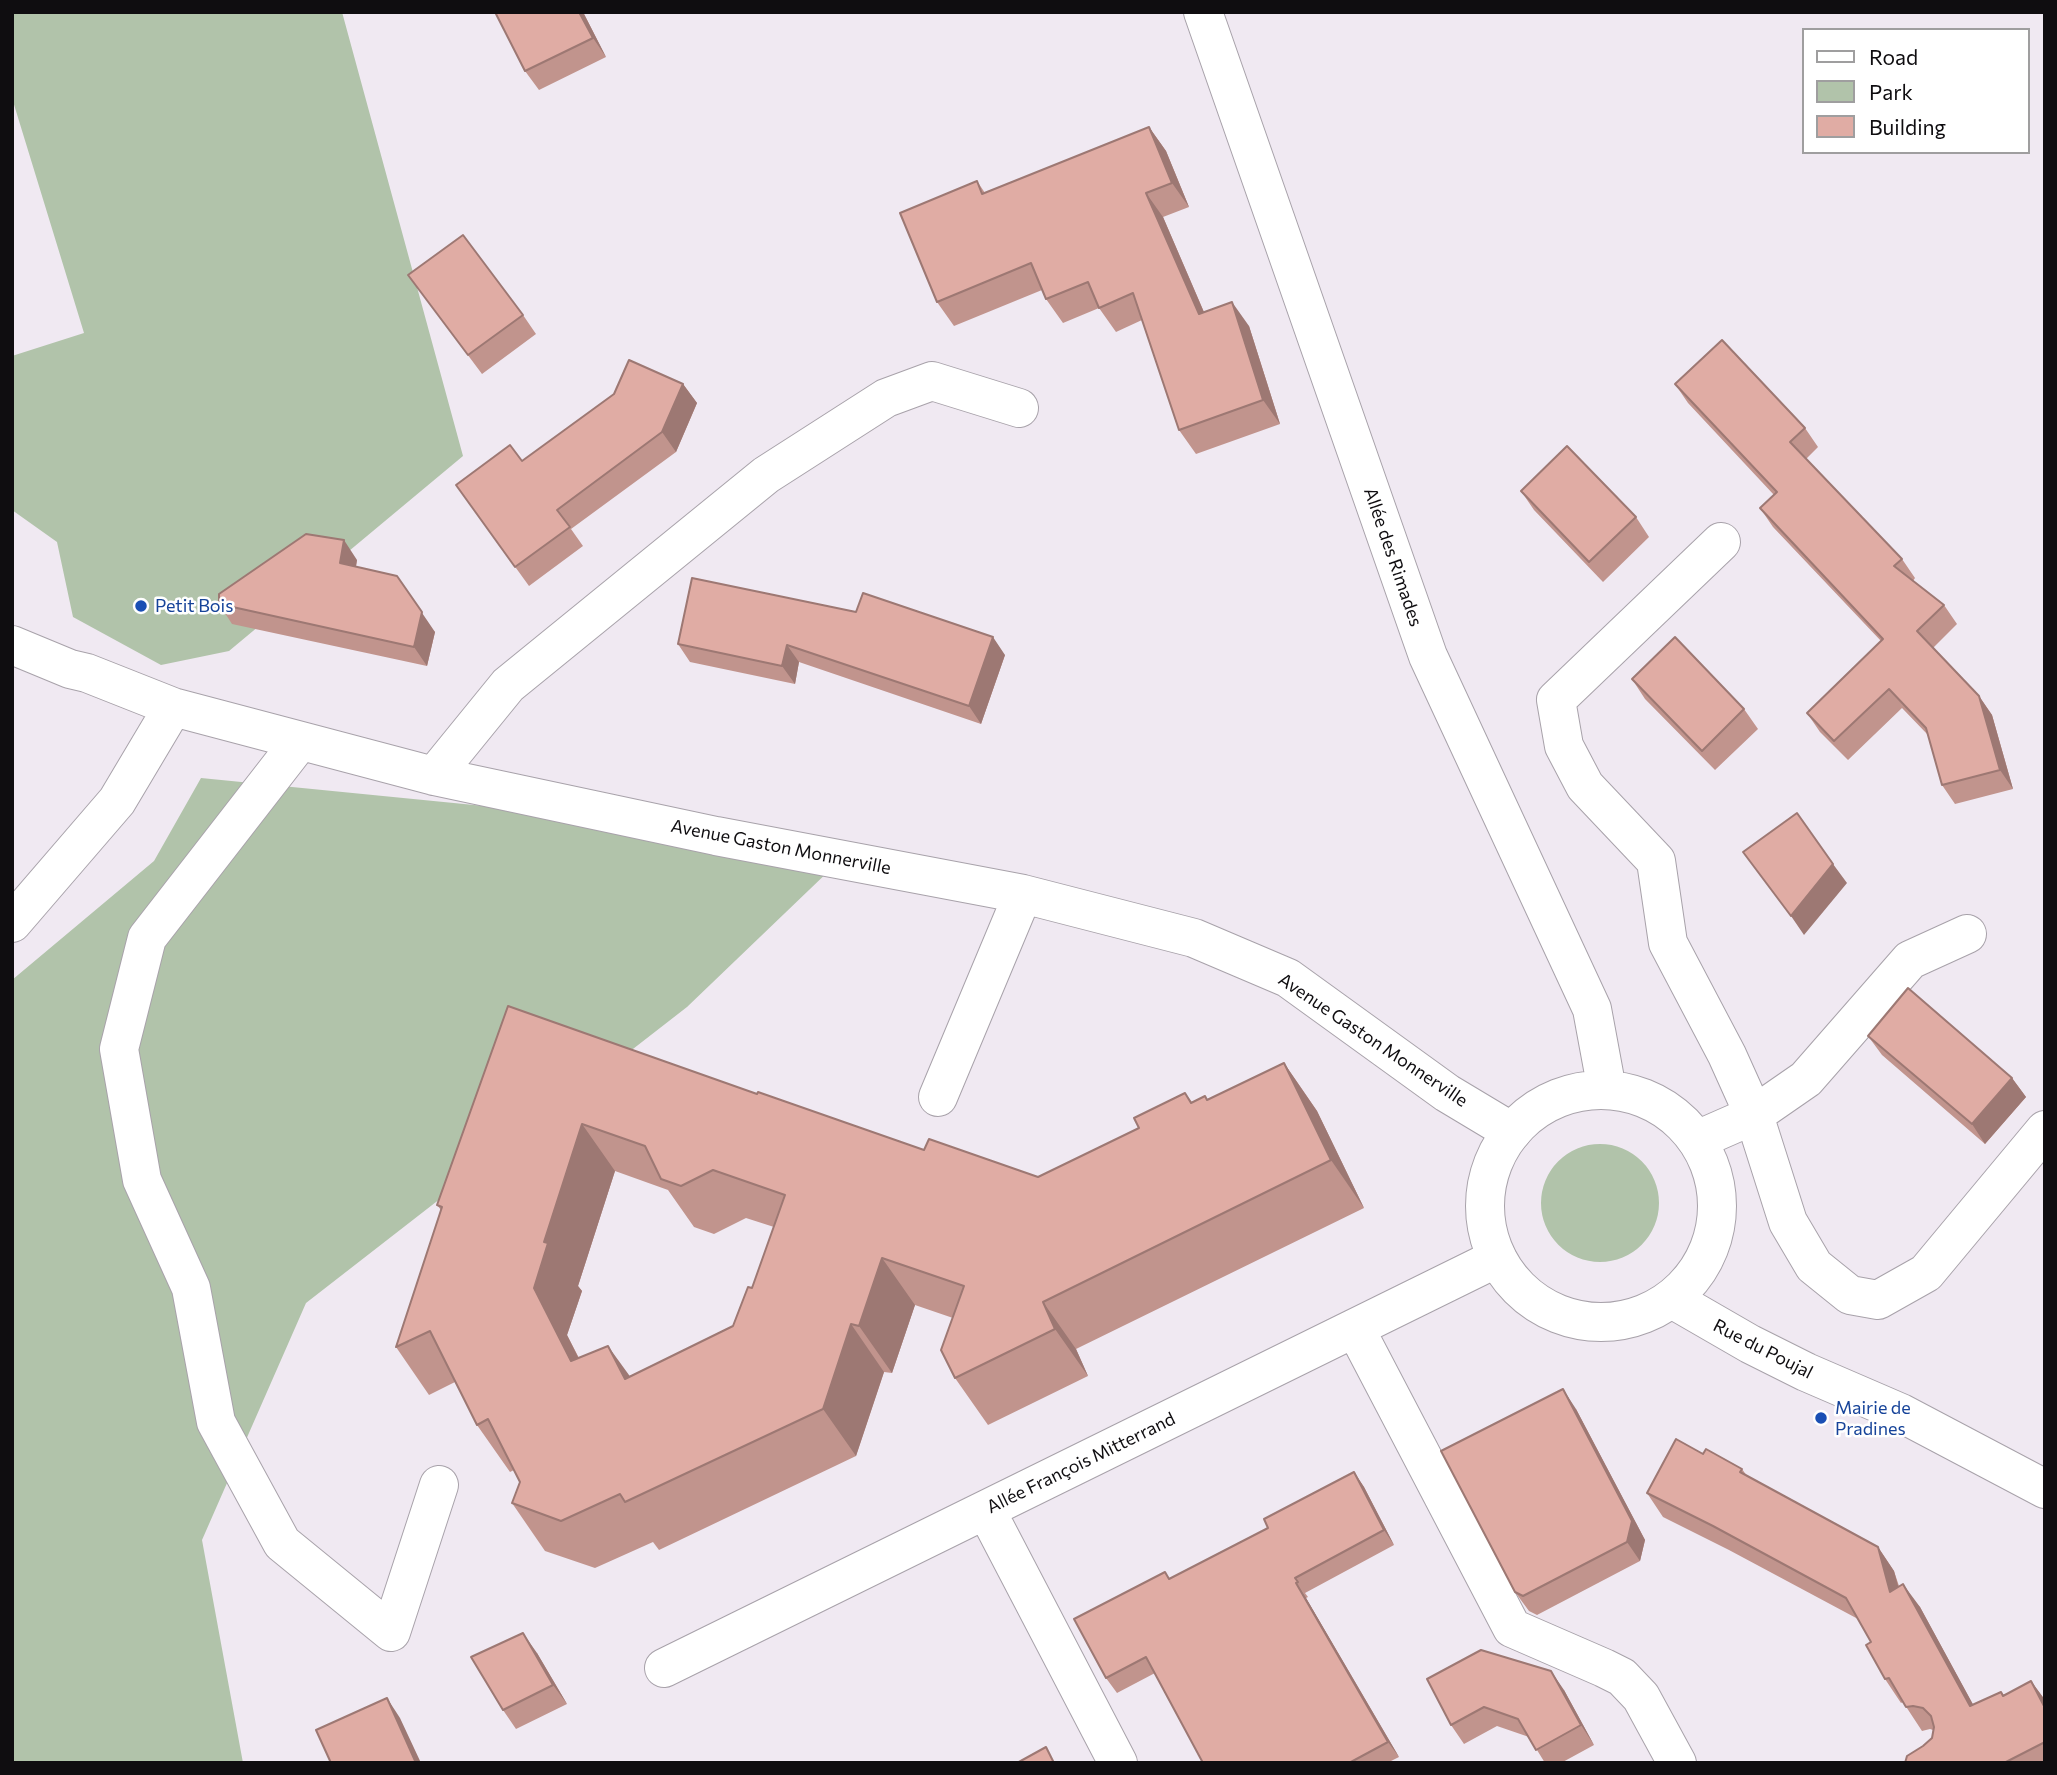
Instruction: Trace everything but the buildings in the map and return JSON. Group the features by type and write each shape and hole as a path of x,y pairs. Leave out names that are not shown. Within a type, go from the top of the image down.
{"street":[{"name":"Allée des Rimades","path":"1203,12 1427,656 1592,1009 1607,1090"},
{"path":"433,776 508,685 766,475 886,398 932,381 1019,408"},
{"path":"1721,542 1556,700 1563,746 1585,786 1656,861 1668,943 1727,1055 1754,1115 1788,1222 1814,1266 1850,1295 1878,1300 1926,1273 2045,1130"},
{"name":"Avenue Gaston Monnerville","path":"12,645 173,707 433,776 716,836 1023,894 1194,938 1288,978 1447,1093 1511,1132"},
{"path":"12,923 117,801 173,707"},
{"path":"300,741 147,939 119,1049 142,1180 191,1288 216,1422 282,1543 391,1632 439,1485"},
{"path":"938,1097 1023,894"},
{"path":"1697,1139 1754,1115 1806,1079 1910,960 1967,934"},
{"path":"1607,1090 1642,1097 1673,1114 1697,1139 1713,1172 1718,1207 1713,1242 1696,1273 1672,1299 1642,1316 1608,1322 1575,1320 1543,1307 1516,1286 1497,1258 1487,1226 1486,1194 1494,1161 1511,1132 1538,1109 1572,1094 1607,1090"},
{"name":"Allée François Mitterrand","path":"664,1668 1497,1258"},
{"name":"Rue du Poujal","path":"1672,1299 1750,1344 1805,1372 1900,1413 2045,1489"},
{"path":"1355,1328 1512,1628 1622,1677 1641,1697 1677,1763"},
{"path":"986,1510 1118,1763"}],"green space":[{"path":"12,12 342,12 463,456 229,651 161,665 73,617 57,542 12,510 12,356 84,333 12,98"},
{"path":"201,778 858,843 687,1007 306,1303 202,1540 243,1763 12,1763 12,980 154,861"},
{"path":"1600,1144 1623,1148 1642,1161 1655,1180 1659,1203 1655,1226 1642,1245 1623,1258 1600,1262 1577,1258 1558,1245 1545,1226 1541,1203 1545,1180 1558,1161 1577,1148"}],"place":[{"name":"Petit Bois","path":"141,606"},
{"name":"Mairie de Pradines","path":"1821,1418"}]}
